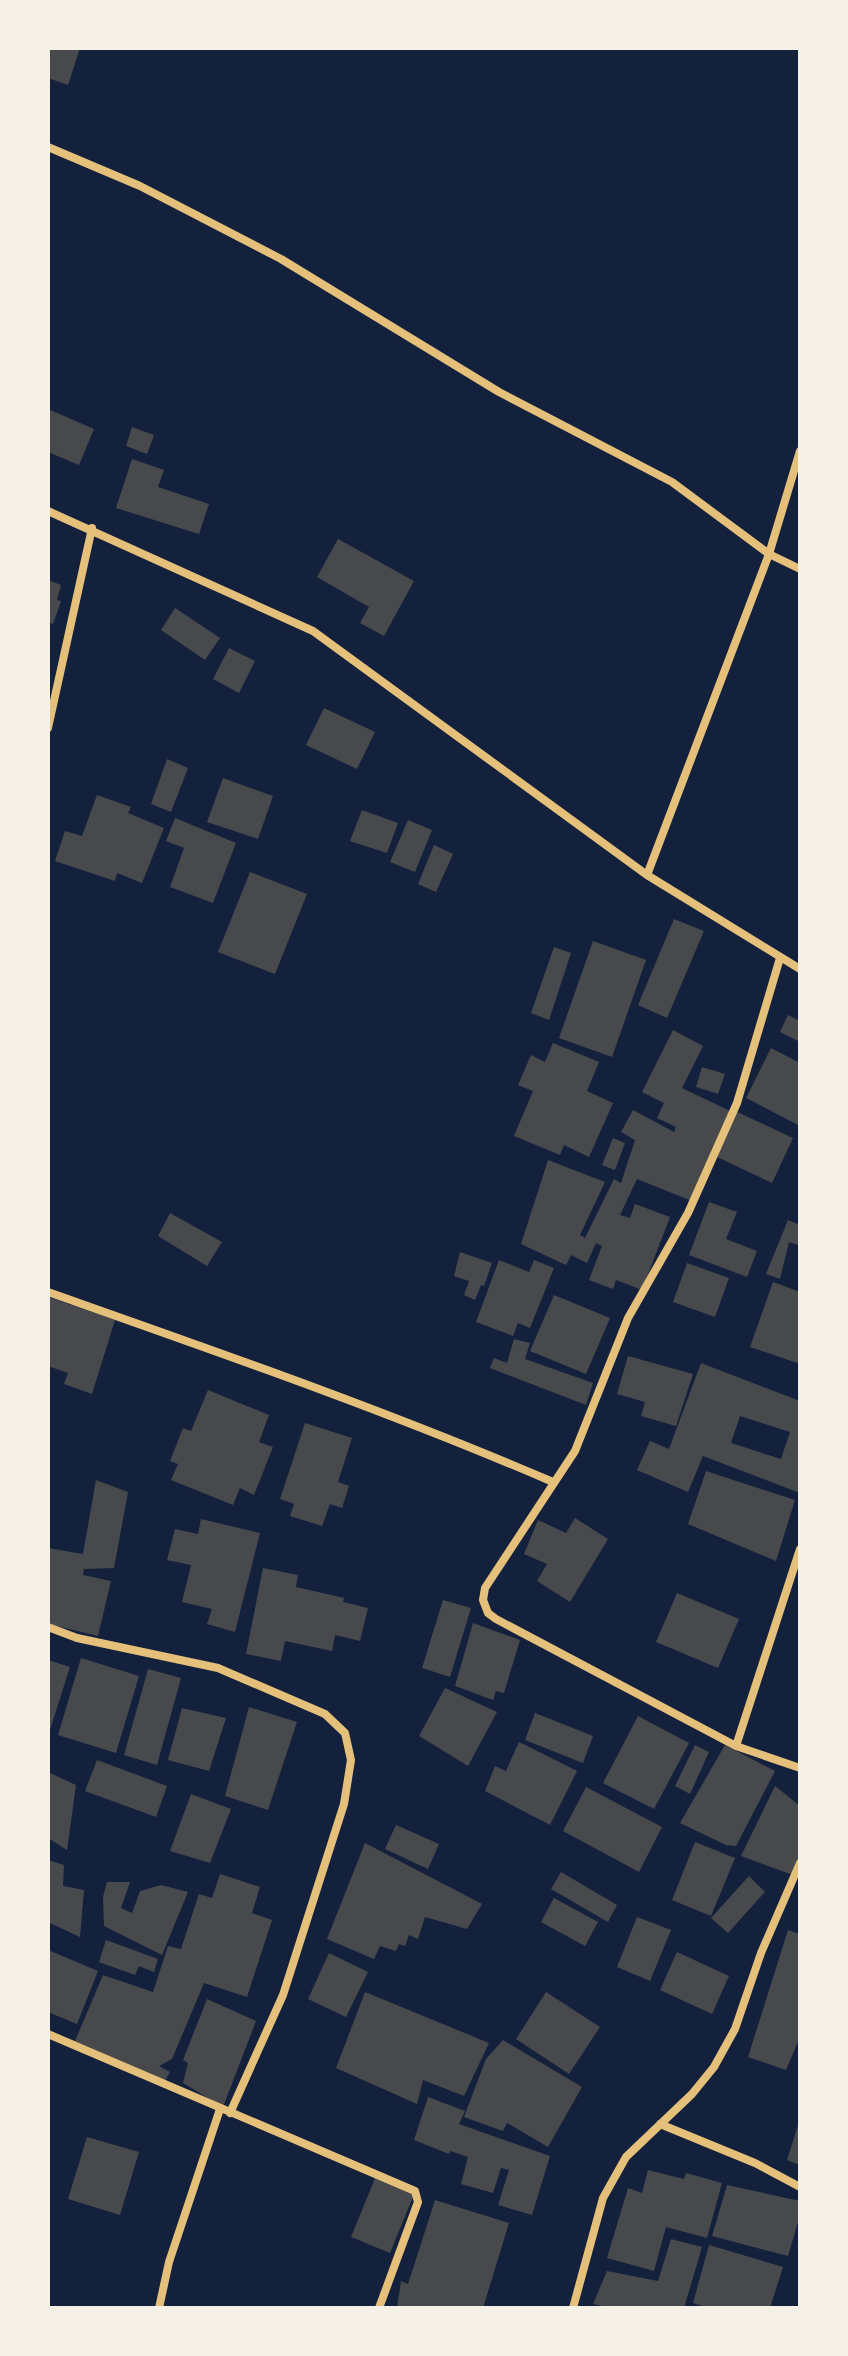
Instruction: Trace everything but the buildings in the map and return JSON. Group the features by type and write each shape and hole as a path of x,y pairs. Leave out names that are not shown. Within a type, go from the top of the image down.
{"street":[{"path":"48,147 140,186 281,259 499,392 672,482 769,554 800,569"},
{"path":"647,875 769,554 800,451"},
{"path":"48,511 92,528 313,631 647,875 800,969"},
{"path":"48,728 92,528"},
{"path":"780,958 737,1103 688,1213 628,1318 575,1451 490,1575 483,1600 488,1613 736,1746 800,1768"},
{"path":"48,1292 281,1374 553,1482"},
{"path":"736,1746 800,1549"},
{"path":"48,1627 77,1638 218,1668 325,1714 345,1733 351,1760 344,1804 283,1995 230,2113"},
{"path":"573,2308 603,2198 626,2157 714,2067 735,2029 761,1953 800,1863"},
{"path":"48,2034 415,2191 418,2202 379,2308"},
{"path":"159,2308 169,2262 220,2109"},
{"path":"660,2124 755,2163 800,2187"}]}
